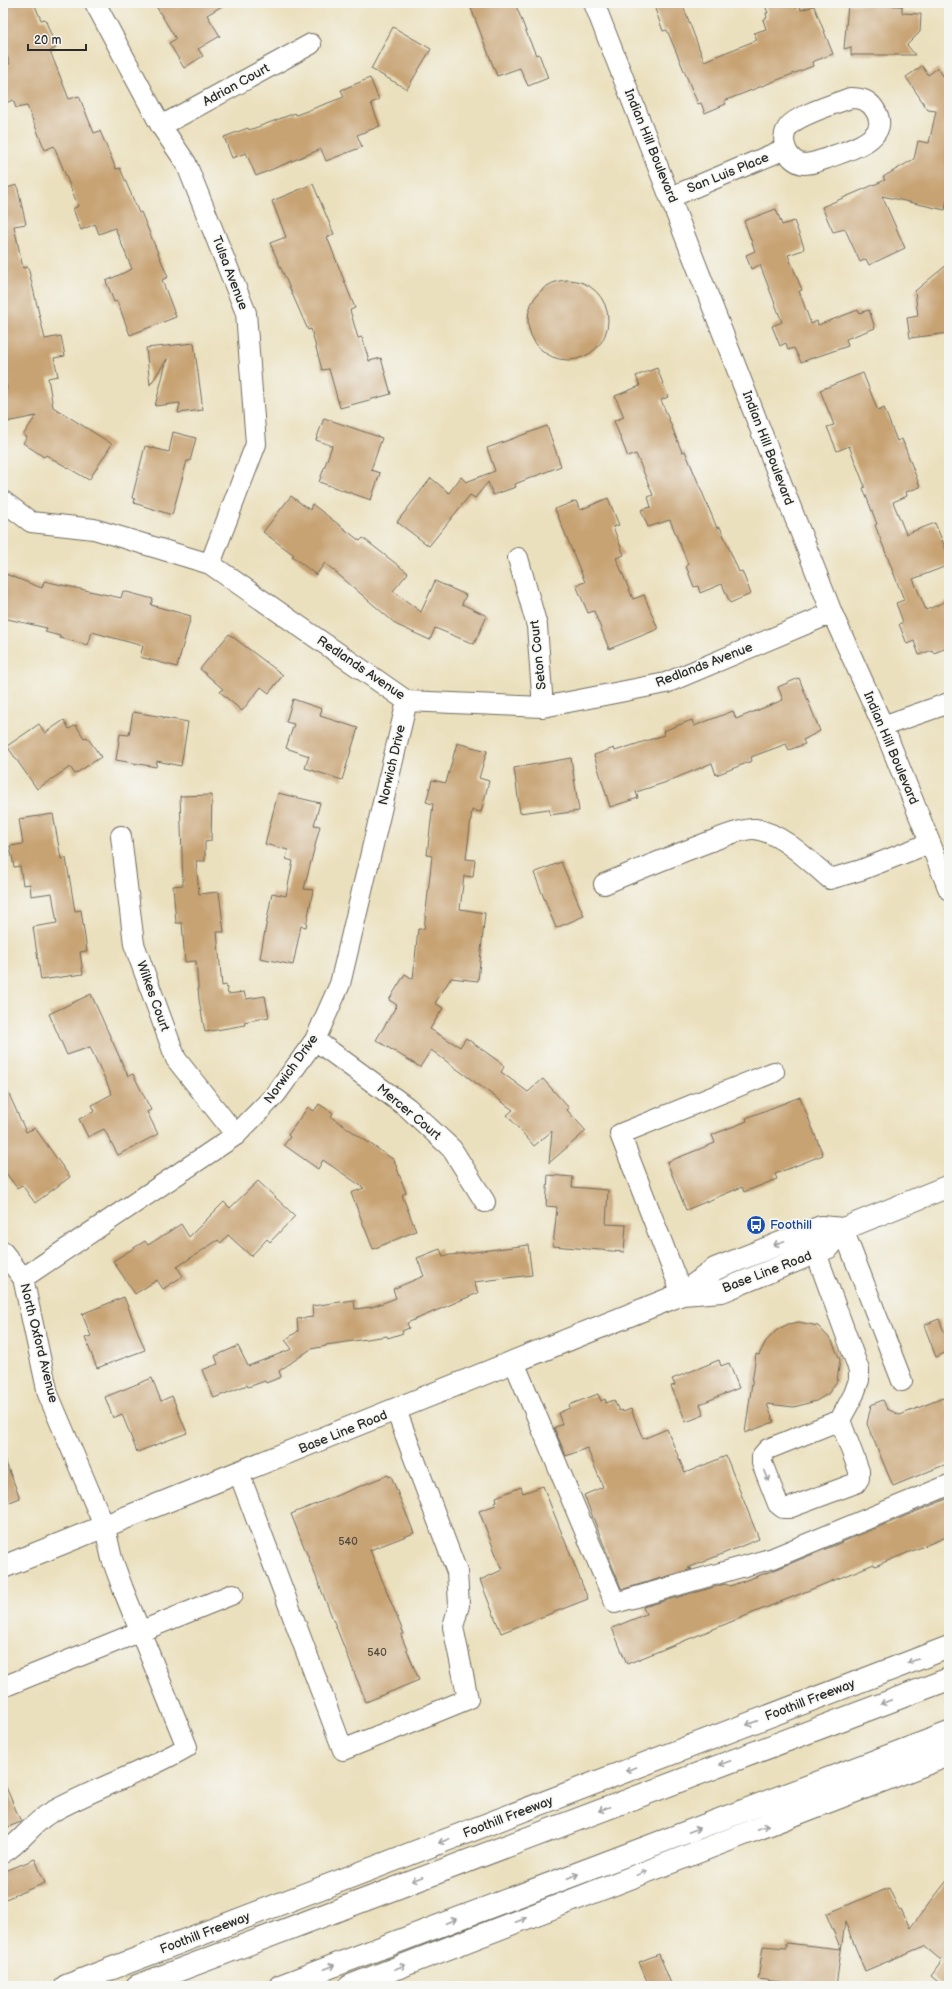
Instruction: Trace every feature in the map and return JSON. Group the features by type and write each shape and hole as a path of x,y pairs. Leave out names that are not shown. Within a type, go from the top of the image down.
{"main road":[{"name":"Base Line Road","path":"682,1294 722,1291 816,1253 829,1247 843,1230 949,1186"},
{"name":"Base Line Road","path":"3,1567 105,1528 682,1294 715,1269 820,1227 843,1230"},
{"name":"Foothill Freeway","path":"66,1986 949,1647"},
{"path":"137,1986 949,1679"},
{"path":"280,1986 949,1733"},
{"path":"350,1986 949,1755"}],"street":[{"name":"Tulsa Avenue","path":"95,3 161,126 186,163 246,313 256,444 210,564"},
{"name":"Indian Hill Boulevard","path":"594,3 671,197 832,613 883,726 949,890"},
{"name":"Adrian Court","path":"161,126 311,44"},
{"name":"San Luis Place","path":"671,197 785,149"},
{"name":"Redlands Avenue","path":"3,501 31,522 94,529 210,564 408,701 543,707 666,683 832,613"},
{"name":"Seton Court","path":"518,558 537,626 543,707"},
{"name":"Norwich Drive","path":"23,1278 236,1135 276,1094 315,1040 340,984 408,701"},
{"path":"883,726 949,703"},
{"path":"604,884 681,852 730,834 754,829 774,836 798,852 830,879 861,870 930,843"},
{"name":"Wilkes Court","path":"121,836 134,944 176,1059 236,1135"},
{"name":"Mercer Court","path":"315,1040 408,1108 452,1149 485,1202"},
{"path":"682,1294 620,1134 774,1072"},
{"path":"843,1230 902,1381"},
{"name":"North Oxford Avenue","path":"3,1252 23,1278 48,1394 105,1528 112,1559 187,1747 163,1761 79,1797 47,1814 3,1852"},
{"path":"816,1253 859,1370 859,1380 854,1394 840,1420 768,1449 762,1456 762,1463 778,1504 783,1508 789,1508 856,1483 859,1478 859,1471 840,1420"},
{"path":"514,1362 615,1603 773,1558 949,1485"},
{"path":"239,1473 343,1750 468,1699 453,1627 459,1605 457,1572 396,1410"},
{"path":"3,1687 233,1594"}],"building":[{"path":"3,3 34,3 41,20 45,19 56,48 50,51 69,99 79,96 94,133 100,131 116,169 120,168 139,213 141,212 168,277 162,280 176,317 130,335 117,301 114,302 106,281 132,269 115,228 99,234 95,224 81,230 73,209 78,206 54,146 45,150 27,106 16,108 13,100 3,104 3,67 10,64 3,45"},
{"path":"154,3 227,3 207,15 220,36 198,49 203,56 184,68 169,43 176,39"},
{"path":"469,3 515,3 536,55 539,54 548,78 528,86 520,68 497,76"},
{"path":"653,3 682,3 704,61 757,40 754,33 766,29 763,20 767,18 766,13 768,13 764,3 793,3 795,8 800,6 801,10 814,6 833,54 812,62 813,66 724,101 726,104 705,113 701,103 698,104 667,30 663,31"},
{"path":"848,4 902,6 902,13 921,14 920,32 907,45 915,55 851,55 851,47 844,49"},
{"path":"393,27 431,49 407,89 371,69"},
{"path":"922,66 928,75 938,68 943,76 949,72 949,189 945,210 882,196 905,248 869,265 866,259 860,262 845,229 833,232 822,207 885,180 883,177 914,159 918,141 929,143 936,111 928,110 906,77"},
{"path":"370,78 379,100 371,103 380,126 357,135 362,147 326,161 321,149 256,176 246,153 232,158 224,137 248,128 249,130 295,113 296,115 344,97 341,90"},
{"path":"313,184 334,234 327,237 355,308 350,310 358,338 362,337 369,361 381,358 391,394 340,408 329,369 322,370 311,329 308,330 270,243 286,237 272,201"},
{"path":"17,185 26,224 14,226 23,268 28,267 45,339 61,336 65,356 54,358 58,376 48,378 53,407 112,444 89,480 46,455 44,457 23,443 27,437 23,435 36,416 6,422 3,408 3,389 7,389 3,371 3,189"},
{"path":"776,209 782,225 794,221 804,247 803,250 788,255 802,290 799,291 811,324 817,321 818,325 858,310 859,313 869,310 875,328 846,339 848,346 801,362 794,348 788,350 786,343 780,346 772,326 782,322 760,265 751,269 746,255 755,251 744,221"},
{"path":"949,263 949,333 910,338 907,318 918,316 915,291"},
{"path":"568,280 583,283 596,292 605,305 608,320 605,335 596,348 583,357 568,360 553,357 540,348 531,335 528,320 531,305 540,292 553,283"},
{"path":"194,343 203,410 178,413 180,403 155,406 167,359 150,385 146,348"},
{"path":"657,368 668,397 661,400 682,452 685,451 717,528 720,527 739,572 742,571 751,594 730,603 722,584 700,593 698,586 694,587 686,566 688,564 670,520 648,527 641,510 651,507 648,497 653,495 636,454 628,457 614,421 624,417 615,396 640,386 636,376"},
{"path":"863,373 878,411 884,408 897,441 902,439 920,487 906,492 907,496 893,502 906,534 935,523 949,557 949,565 913,579 926,610 949,600 949,647 934,653 932,650 919,655 914,641 907,644 899,624 903,622 896,603 904,600 875,525 877,524 863,488 865,487 849,446 837,451 827,427 834,425 820,390"},
{"path":"324,418 382,438 371,470 380,473 371,500 319,482 332,446 316,440"},
{"path":"547,426 561,466 515,484 516,487 493,495 488,482 475,498 470,495 429,546 397,522 431,478 449,493 461,477 466,482 495,471 487,448"},
{"path":"173,432 196,438 190,461 187,461 172,515 134,503 135,499 132,498 145,446 169,452"},
{"path":"291,496 310,510 312,504 360,541 363,538 408,573 393,591 421,612 435,581 466,595 462,604 487,616 474,644 435,628 430,640 397,625 325,563 316,575 292,556 294,555 263,532"},
{"path":"608,498 619,525 613,527 624,555 616,558 633,599 644,595 658,629 609,649 594,611 588,613 576,585 585,582 555,509 576,501 580,510"},
{"path":"3,573 42,588 44,581 121,598 123,591 153,599 151,605 191,616 177,667 140,657 143,646 92,632 88,645 60,638 60,636 45,632 47,628 3,618"},
{"path":"229,634 283,675 269,693 261,687 242,711 220,692 223,689 200,669"},
{"path":"799,678 820,731 803,740 805,744 789,750 786,744 751,757 752,761 716,775 712,763 664,783 636,792 638,798 610,807 594,755 614,748 615,751 664,735 663,731 692,720 694,726 733,711 736,719 783,700 778,687"},
{"path":"293,699 322,709 320,716 358,728 342,780 305,768 309,756 286,748 294,724 286,722"},
{"path":"133,712 164,717 163,719 165,718 188,722 181,766 157,761 156,767 116,760 120,734 129,735"},
{"path":"64,720 69,729 76,725 84,738 87,737 101,757 75,774 70,767 37,789 7,746 39,724 45,733"},
{"path":"457,743 487,751 479,778 489,781 481,812 472,810 466,859 475,860 473,877 464,876 460,909 485,913 478,981 451,978 435,1003 443,1008 430,1029 460,1047 466,1038 501,1063 504,1067 501,1072 528,1092 543,1079 569,1108 567,1110 586,1131 549,1163 552,1131 534,1146 507,1115 513,1110 431,1050 420,1067 376,1040 397,1005 389,1000 405,974 413,979 418,929 424,929 432,856 427,855 433,804 426,802 432,780 446,783"},
{"path":"571,758 579,811 550,815 549,809 520,813 514,768"},
{"path":"278,793 320,803 314,825 320,826 304,889 313,890 306,927 301,926 293,965 260,958 272,893 286,896 293,861 286,859 288,850 265,844"},
{"path":"212,795 211,841 205,842 205,861 196,861 199,894 219,892 224,932 217,932 222,986 226,985 228,994 244,992 246,999 265,996 269,1017 244,1022 245,1025 205,1032 199,1000 196,961 185,962 182,923 176,923 173,886 183,885 180,796"},
{"path":"53,814 61,859 66,858 75,911 81,910 87,951 80,952 83,974 41,980 33,927 57,923 52,893 31,896 30,884 23,885 20,866 14,867 10,846 23,844 19,819"},
{"path":"561,862 584,916 556,928 534,873"},
{"path":"91,994 128,1076 133,1074 151,1110 147,1112 158,1134 118,1155 104,1129 88,1137 79,1119 95,1111 92,1105 112,1094 90,1047 67,1055 49,1014"},
{"path":"3,1081 26,1132 35,1128 70,1177 35,1203 22,1185 17,1188 3,1169"},
{"path":"800,1097 823,1155 775,1174 777,1179 744,1192 742,1187 686,1210 667,1162 715,1143 712,1135 747,1121 746,1118"},
{"path":"319,1104 333,1113 331,1117 394,1160 406,1193 402,1195 416,1231 373,1249 351,1193 364,1188 323,1160 318,1169 284,1145 290,1137 288,1135 308,1107 314,1111"},
{"path":"548,1175 573,1177 572,1187 608,1190 606,1224 626,1225 624,1252 553,1246 557,1207 546,1206"},
{"path":"258,1181 295,1216 270,1242 267,1239 251,1256 228,1235 221,1243 218,1240 177,1267 183,1276 163,1289 157,1280 135,1294 113,1261 145,1241 148,1245 181,1224 189,1237 224,1202 230,1208"},
{"path":"528,1245 532,1275 474,1282 478,1293 407,1323 409,1328 402,1331 403,1333 388,1338 387,1336 326,1345 311,1349 279,1371 281,1377 266,1383 265,1381 248,1387 247,1385 214,1398 202,1370 218,1364 215,1356 238,1346 248,1366 292,1349 285,1340 298,1331 297,1319 313,1317 312,1306 354,1300 355,1309 372,1307 396,1298 393,1289 424,1276 417,1258 440,1249 443,1256"},
{"path":"124,1297 145,1350 97,1368 85,1338 91,1336 82,1314"},
{"path":"939,1319 949,1344 949,1351 936,1357 924,1325"},
{"path":"799,1322 818,1326 832,1341 840,1360 837,1381 828,1394 816,1401 794,1407 767,1404 774,1422 745,1433 756,1354 759,1355 766,1341 777,1330 788,1324"},
{"path":"719,1360 721,1366 729,1363 739,1388 700,1404 704,1415 686,1422 671,1386 675,1385 672,1379"},
{"path":"152,1378 161,1401 172,1396 187,1433 137,1452 122,1414 113,1418 105,1397"},
{"path":"598,1394 601,1401 605,1399 606,1403 614,1400 619,1411 622,1410 623,1412 631,1409 643,1439 667,1429 685,1473 726,1456 759,1539 688,1568 692,1569 624,1589 621,1588 584,1495 603,1487 587,1448 566,1456 554,1428 562,1424 558,1413 570,1408 569,1405"},
{"path":"943,1398 949,1413 949,1463 893,1486 867,1424 871,1405 883,1400 887,1409 900,1415"},
{"path":"3,1458 20,1498 3,1505"},
{"path":"388,1475 389,1477 391,1476 414,1533 370,1550 404,1634 401,1635 419,1680 366,1702 291,1514"},
{"path":"543,1486 588,1599 501,1633 480,1580 502,1570 479,1511 496,1505 494,1502 497,1501 496,1497 521,1487 523,1493"},
{"path":"949,1498 949,1536 875,1566 874,1564 627,1664 612,1628 646,1614 643,1607 725,1584 730,1586 777,1569"},
{"path":"3,1780 21,1822 3,1829"},
{"path":"35,1859 45,1883 3,1900 3,1872"},
{"path":"949,1878 949,1986 943,1986 931,1976 942,1961 924,1946 865,1971 845,1922 836,1986 787,1986 787,1983 758,1979 763,1946 786,1948 786,1943 841,1949 826,1914 889,1888 899,1910 901,1909 910,1928"},
{"path":"659,1954 672,1986 649,1986 639,1962"}],"place":[{"name":"Foothill","path":"756,1225"}]}
